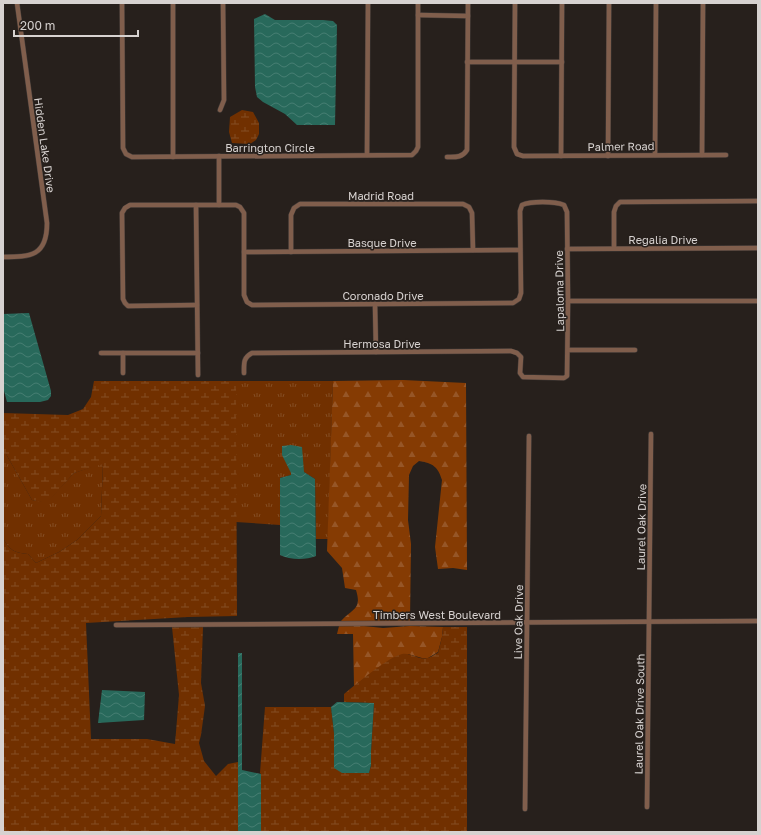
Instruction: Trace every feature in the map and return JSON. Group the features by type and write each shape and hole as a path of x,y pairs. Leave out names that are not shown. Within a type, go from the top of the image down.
{"street":[{"name":"Hidden Lake Drive","path":"3,257 29,256 44,245 47,235 47,223 17,3"},
{"name":"Barrington Circle","path":"122,3 123,148 126,154 132,157 412,155 418,146 418,3"},
{"path":"172,3 173,157"},
{"path":"220,110 224,100 223,3"},
{"path":"367,155 368,3"},
{"path":"447,157 460,156 467,150 468,3"},
{"path":"514,62 515,3"},
{"path":"561,156 562,3"},
{"path":"608,156 609,3"},
{"path":"655,155 656,3"},
{"path":"702,155 703,3"},
{"path":"418,15 468,16"},
{"path":"468,62 562,62"},
{"name":"Palmer Road","path":"514,62 514,147 517,154 523,156 726,155"},
{"path":"219,156 219,205"},
{"path":"614,248 614,212 616,206 620,202 758,201"},
{"name":"Lapaloma Drive","path":"520,250 520,211 522,205 527,203 558,203 564,205 567,212 567,376 564,378 527,378 523,377 520,373"},
{"name":"Madrid Road","path":"291,252 291,215 294,208 300,204 463,204 469,207 472,213 473,250"},
{"path":"197,305 128,306 124,303 122,213 125,208 130,205 236,205 240,207 244,213 244,252"},
{"path":"196,205 198,375"},
{"name":"Regalia Drive","path":"567,249 758,248"},
{"name":"Basque Drive","path":"244,252 520,250"},
{"name":"Coronado Drive","path":"244,252 244,295 247,302 252,305 513,303 519,299 520,293 520,250"},
{"path":"568,301 758,301"},
{"path":"375,304 376,352"},
{"path":"568,350 635,350"},
{"name":"Hermosa Drive","path":"244,373 244,360 252,353 511,351 517,353 520,357 520,373"},
{"path":"101,353 198,353"},
{"path":"123,353 123,373"},
{"name":"Laurel Oak Drive","path":"649,621 651,434"},
{"name":"Live Oak Drive","path":"525,809 529,436"},
{"name":"Laurel Oak Drive South","path":"647,807 649,621"},
{"name":"Timbers West Boulevard","path":"116,625 758,621"}],"green space":[{"path":"242,110 253,112 259,123 259,134 256,140 250,144 232,143 229,132 230,117"},
{"path":"403,380 466,383 467,570 453,568 438,569 435,547 442,480 439,472 434,466 419,461 413,466 409,475 408,520 411,544 410,621 341,621 355,608 358,597 356,590 345,588 342,568 327,551 333,381"},
{"path":"94,381 236,381 237,616 188,617 86,623 91,739 147,739 175,744 179,695 172,627 203,627 201,683 205,706 199,743 204,761 216,776 228,764 238,762 238,832 3,832 3,538 10,548 19,553 28,554 36,563 59,552 77,540 101,516 103,464 74,473 47,503 32,500 6,454 3,454 3,413 68,415 83,409 91,397"},
{"path":"236,381 333,381 328,539 316,539 315,479 304,472 291,473 291,475 280,478 280,525 236,522"},
{"path":"3,454 6,454 32,500 47,502 74,473 103,463 101,516 77,540 59,552 36,563 28,554 19,553 13,550 3,538"},
{"path":"339,626 383,628 410,626 443,627 438,652 428,658 408,654 383,665 354,686 353,634 337,634"},
{"path":"443,627 467,627 467,832 261,832 260,773 265,707 331,707 334,733 369,773 371,765 374,703 344,702 344,694 375,669 396,656 405,654 424,658 438,653"}],"water":[{"path":"265,14 275,20 323,20 333,21 337,25 335,125 297,125 285,114 257,97 255,87 254,19"},
{"path":"29,313 51,391 51,396 48,400 40,402 7,402 3,387 3,314"},
{"path":"291,445 302,447 304,472 315,479 316,556 308,558 293,559 280,555 280,478 291,475 282,455 282,446"},
{"path":"238,653 242,653 242,770 261,774 261,832 238,832"},
{"path":"102,690 145,692 144,720 98,723"},
{"path":"337,702 374,703 371,765 369,773 342,773 334,768 334,733 331,707"}]}
